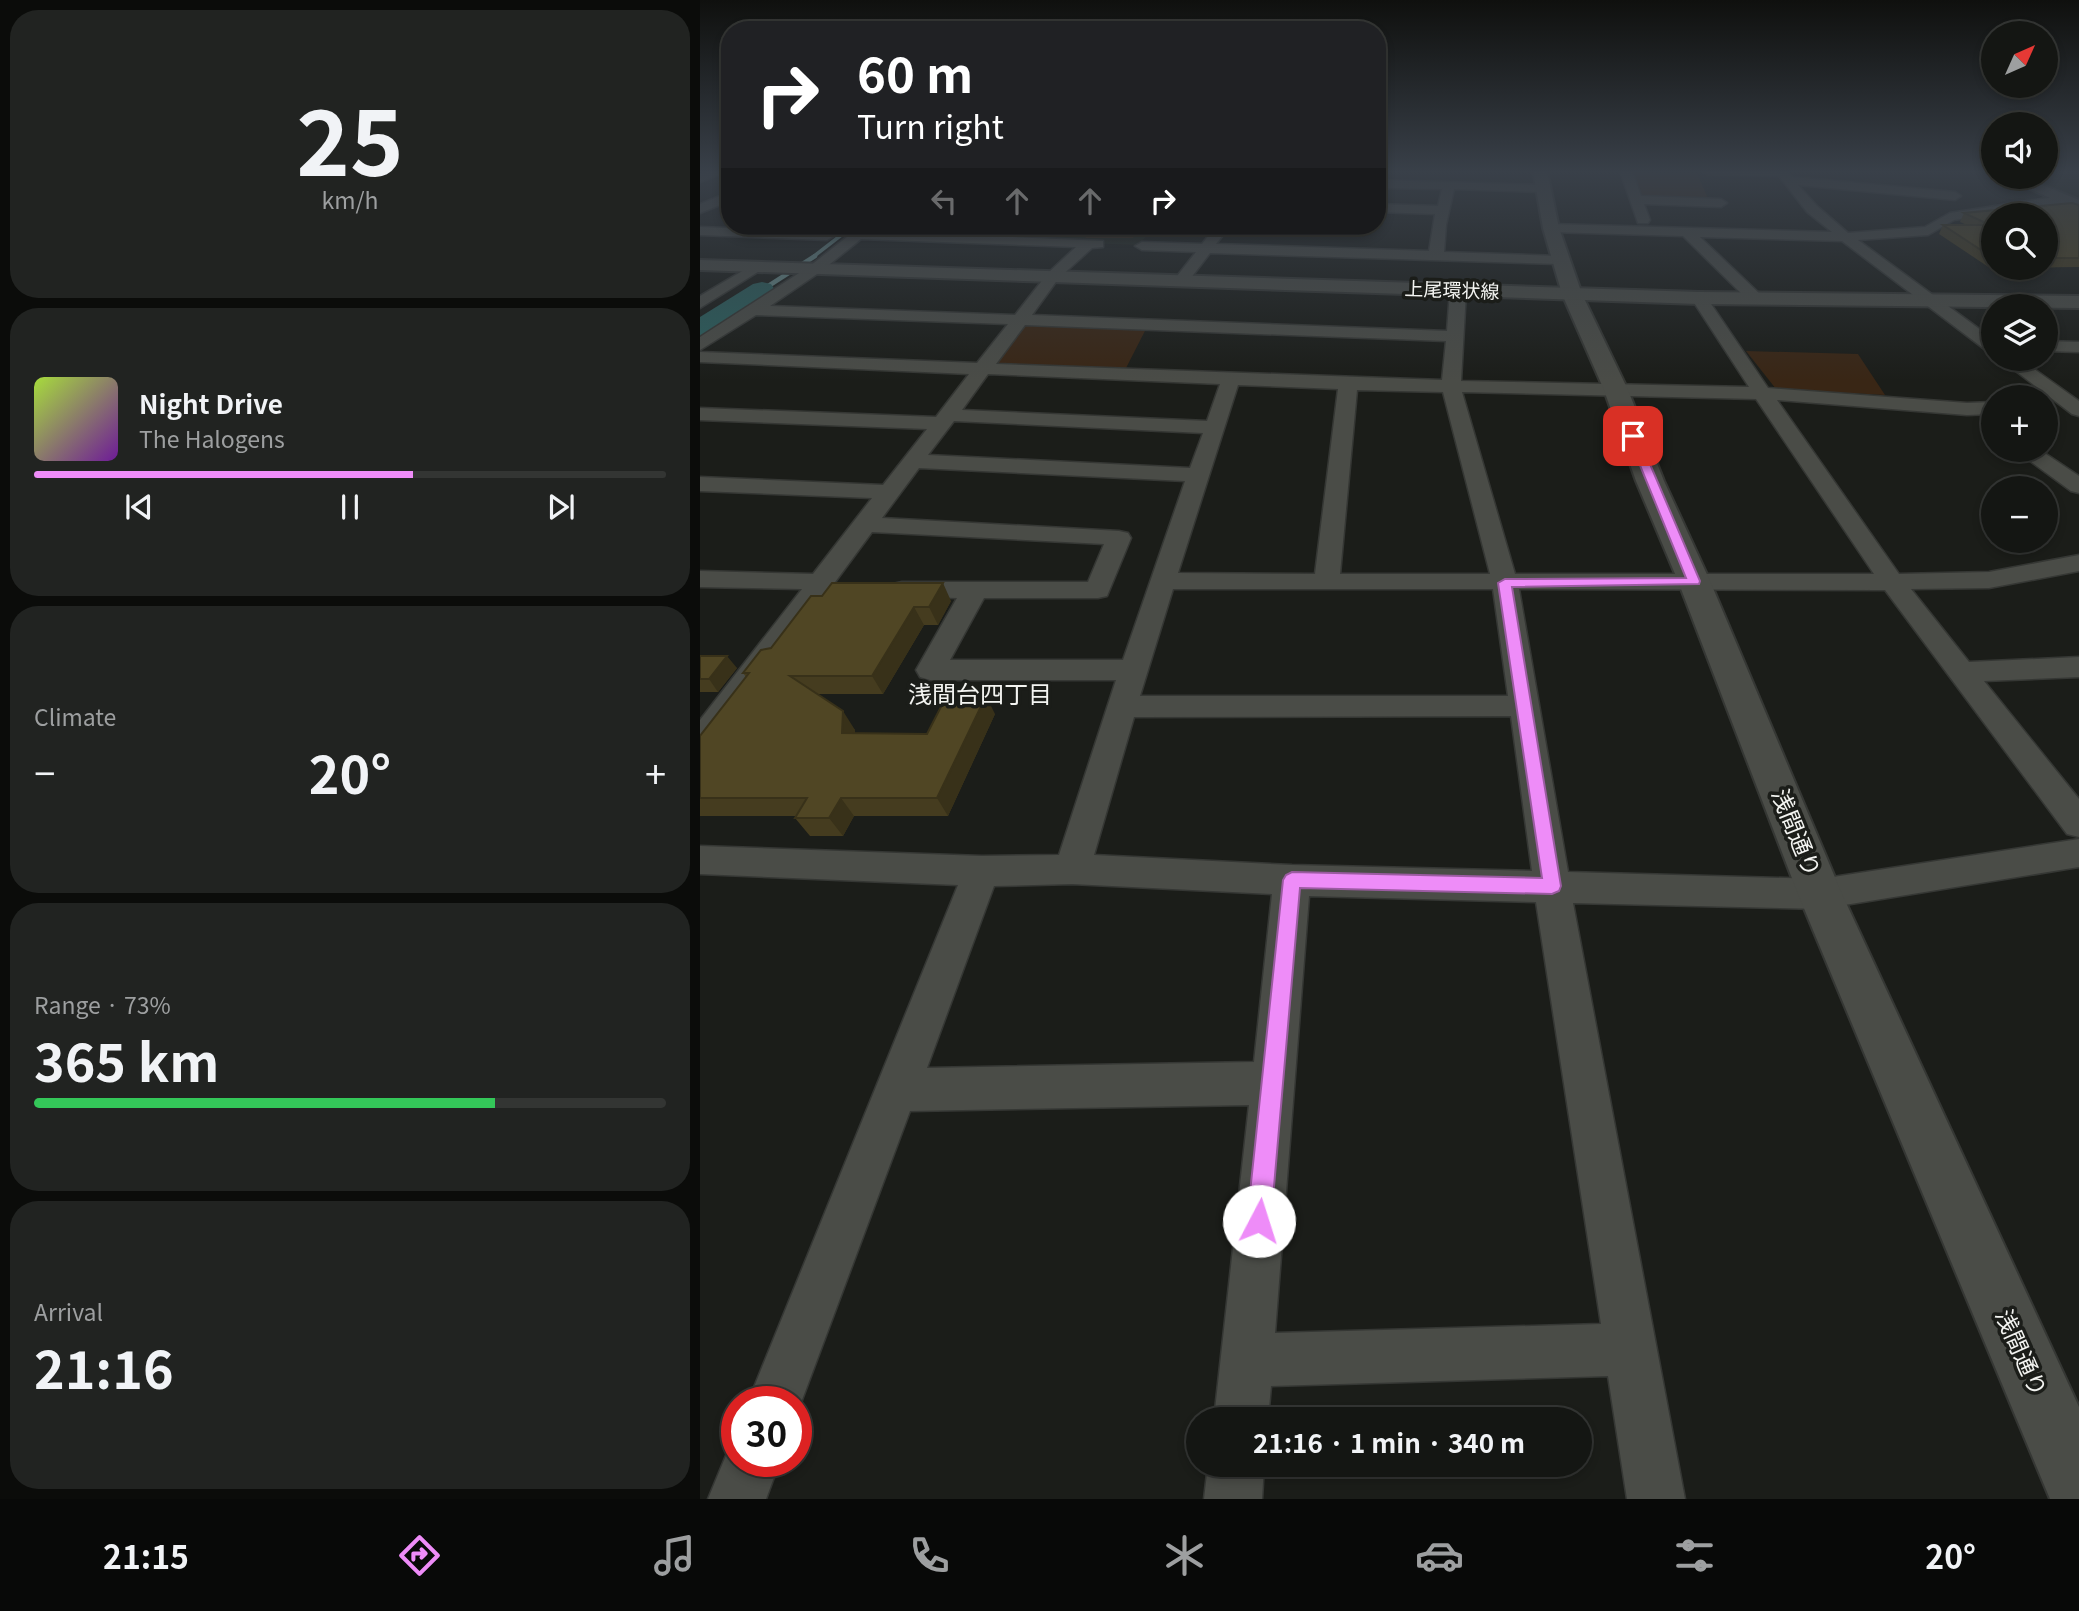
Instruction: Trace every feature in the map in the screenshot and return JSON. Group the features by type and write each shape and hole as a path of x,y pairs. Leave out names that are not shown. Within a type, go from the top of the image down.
{"main road":[{"name":"浅間通り","path":"1556,241 1561,261 1616,390 1650,481 1694,581 1820,894 2079,1485"},
{"name":"上尾環状線","path":"701,266 1458,291 1561,261 1699,298 2079,302"}],"street":[{"path":"783,268 820,241"},
{"path":"700,345 815,269 850,241"},
{"path":"700,741 824,587 863,524 1022,320 1053,276 1093,244 1043,241"},
{"path":"1182,280 1212,241"},
{"path":"1436,256 1437,241"},
{"path":"1142,246 1561,261 1618,241"},
{"path":"1696,241 1756,299"},
{"path":"1850,241 1981,337"},
{"path":"700,303 756,267"},
{"path":"1458,291 1451,387 1505,583 1552,886 1656,1499"},
{"path":"1699,298 1761,393 1892,582 2079,824"},
{"path":"753,310 1022,320 1149,332 1454,336"},
{"path":"2058,346 2079,347"},
{"path":"700,357 984,368 1130,368 1231,379 1348,384 1761,393 1981,408"},
{"path":"2027,371 2077,407"},
{"path":"1072,869 1134,670 1231,379"},
{"path":"1327,581 1348,384"},
{"path":"2058,407 2077,407"},
{"path":"1967,409 1981,419"},
{"path":"700,414 1213,427"},
{"path":"911,461 1199,475"},
{"path":"2044,462 2079,486"},
{"path":"700,485 888,492"},
{"path":"863,524 1119,538 1098,590 881,590"},
{"path":"1163,581 1892,582 1989,580 2079,563"},
{"path":"700,579 824,587"},
{"path":"975,590 930,670 1134,670"},
{"path":"1961,672 2079,667"},
{"path":"700,699 731,700"},
{"path":"1123,707 1524,706"},
{"path":"700,860 982,871 1072,869 1292,880 1820,894 2079,853"},
{"path":"781,1386 982,871"},
{"path":"1242,1407 1292,880"},
{"path":"897,1090 1272,1083"},
{"path":"1246,1360 1630,1349"},
{"path":"737,1499 746,1477"},
{"path":"1233,1499 1235,1477"}],"shaded area":[{"path":"1036,241 1142,241 1136,245"},
{"path":"1025,323 1147,327 1125,370 991,365"},
{"path":"1746,351 1858,354 1885,395 1776,389"}],"building":[{"path":"1967,241 1981,241 1981,250"},
{"path":"2058,241 2079,241 2079,258 2058,258"},
{"path":"832,583 943,583 929,607 914,607 872,676 790,676 843,711 842,733 927,734 947,695 986,696 937,798 841,798 829,818 795,818 807,798 700,798 700,736 749,673 743,673 761,650 771,648 811,596 822,596"},
{"path":"700,656 727,656 709,679 700,679"}],"waterway":[{"path":"813,257 834,241"},
{"path":"762,290 815,256"},
{"path":"700,330 762,290"}],"district":[{"name":"浅間台四丁目","path":"980,695"}],"route":[{"path":"1259,1221 1292,880 1552,886 1505,583 1694,581 1633,436"}]}
